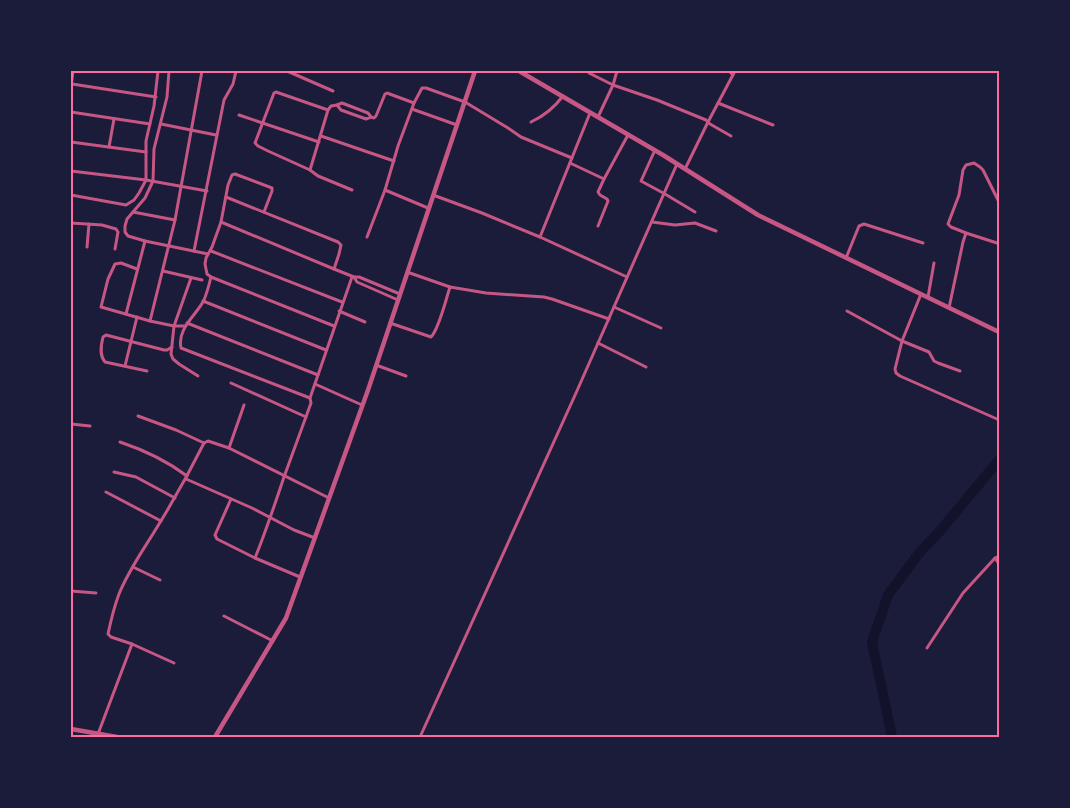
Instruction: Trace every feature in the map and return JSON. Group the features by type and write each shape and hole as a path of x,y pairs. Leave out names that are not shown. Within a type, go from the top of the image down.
{"street":[{"path":"73,71 71,86 156,96"},
{"path":"71,195 126,205 134,200 139,193 146,180 146,141 156,96 158,71"},
{"path":"169,71 167,97 154,149 153,181 145,198 127,219 125,232 128,236 144,241 194,251 209,252 342,302"},
{"path":"150,321 175,220 202,71"},
{"path":"194,251 224,100 234,84 236,71"},
{"path":"287,71 334,91"},
{"path":"519,71 655,150 758,215 999,332"},
{"path":"598,117 613,85 617,71"},
{"path":"685,169 734,73 729,71"},
{"path":"215,737 286,618 376,364 475,72"},
{"path":"589,73 613,85 657,100 708,122 731,136"},
{"path":"367,238 414,103 422,88 465,102 521,137 572,158"},
{"path":"328,110 276,92 274,93 256,144 310,170 318,176 352,190"},
{"path":"337,105 341,110 366,119 376,116 387,93 414,103"},
{"path":"531,122 548,113 563,96"},
{"path":"718,103 773,125"},
{"path":"310,170 328,110 331,106 342,104 368,113 371,118"},
{"path":"412,109 457,125"},
{"path":"71,112 150,124"},
{"path":"540,237 590,113"},
{"path":"240,115 319,142"},
{"path":"110,147 114,119"},
{"path":"161,124 216,135"},
{"path":"598,226 608,201 598,192 628,135"},
{"path":"321,136 394,161"},
{"path":"71,142 146,152"},
{"path":"655,150 640,181 695,212"},
{"path":"570,163 604,179"},
{"path":"999,202 980,167 974,163 966,165 963,170 959,195 948,224 966,233 999,242"},
{"path":"420,737 678,164"},
{"path":"71,171 153,181 207,191"},
{"path":"264,212 272,188 235,174 232,175 220,222 205,264 207,274 334,326"},
{"path":"385,190 428,208"},
{"path":"433,195 540,237 627,278"},
{"path":"226,197 338,242 341,245 341,249 334,269"},
{"path":"133,212 175,220"},
{"path":"220,222 353,277 358,282 398,300"},
{"path":"652,222 695,223 716,231"},
{"path":"71,223 102,225 116,229 118,232 115,250"},
{"path":"87,246 90,224"},
{"path":"846,258 861,224 922,243"},
{"path":"949,308 966,233"},
{"path":"126,314 144,241"},
{"path":"137,269 121,263 115,264 108,279 101,305 103,308 174,326 186,325 318,375"},
{"path":"928,298 934,263"},
{"path":"163,271 202,280"},
{"path":"407,272 450,287 486,293 544,297 609,320"},
{"path":"212,277 203,301 186,325 180,346 310,398"},
{"path":"353,277 359,277 400,294"},
{"path":"255,558 311,403 310,398 342,302 353,277"},
{"path":"191,278 174,326 171,354 172,359 198,376"},
{"path":"390,323 430,337 433,336 450,287"},
{"path":"921,294 902,342 895,369 896,372 900,376 997,419"},
{"path":"203,301 326,350"},
{"path":"614,307 661,328"},
{"path":"339,311 365,322"},
{"path":"847,311 902,342 929,352 936,362 960,371"},
{"path":"125,366 137,317"},
{"path":"147,371 103,360 101,351 102,336 106,335 164,350 172,347"},
{"path":"598,343 646,368"},
{"path":"376,364 406,376"},
{"path":"232,383 306,416"},
{"path":"315,384 362,404"},
{"path":"230,448 244,405"},
{"path":"138,416 204,443 208,441 230,448 329,498"},
{"path":"71,424 90,426"},
{"path":"120,442 165,462 186,478 294,530 315,538"},
{"path":"174,663 132,644 110,637 108,634 119,594 133,567 175,498 204,443"},
{"path":"114,472 136,477 175,498"},
{"path":"106,492 161,521"},
{"path":"231,499 216,538 220,542 300,577"},
{"path":"928,648 963,593 999,556"},
{"path":"995,558 999,564"},
{"path":"133,567 160,580"},
{"path":"71,591 96,593"},
{"path":"224,616 273,641"},
{"path":"94,734 132,644"},
{"path":"71,729 118,737"}],"waterway":[{"path":"892,737 872,642 888,595 920,552 999,460"}]}
